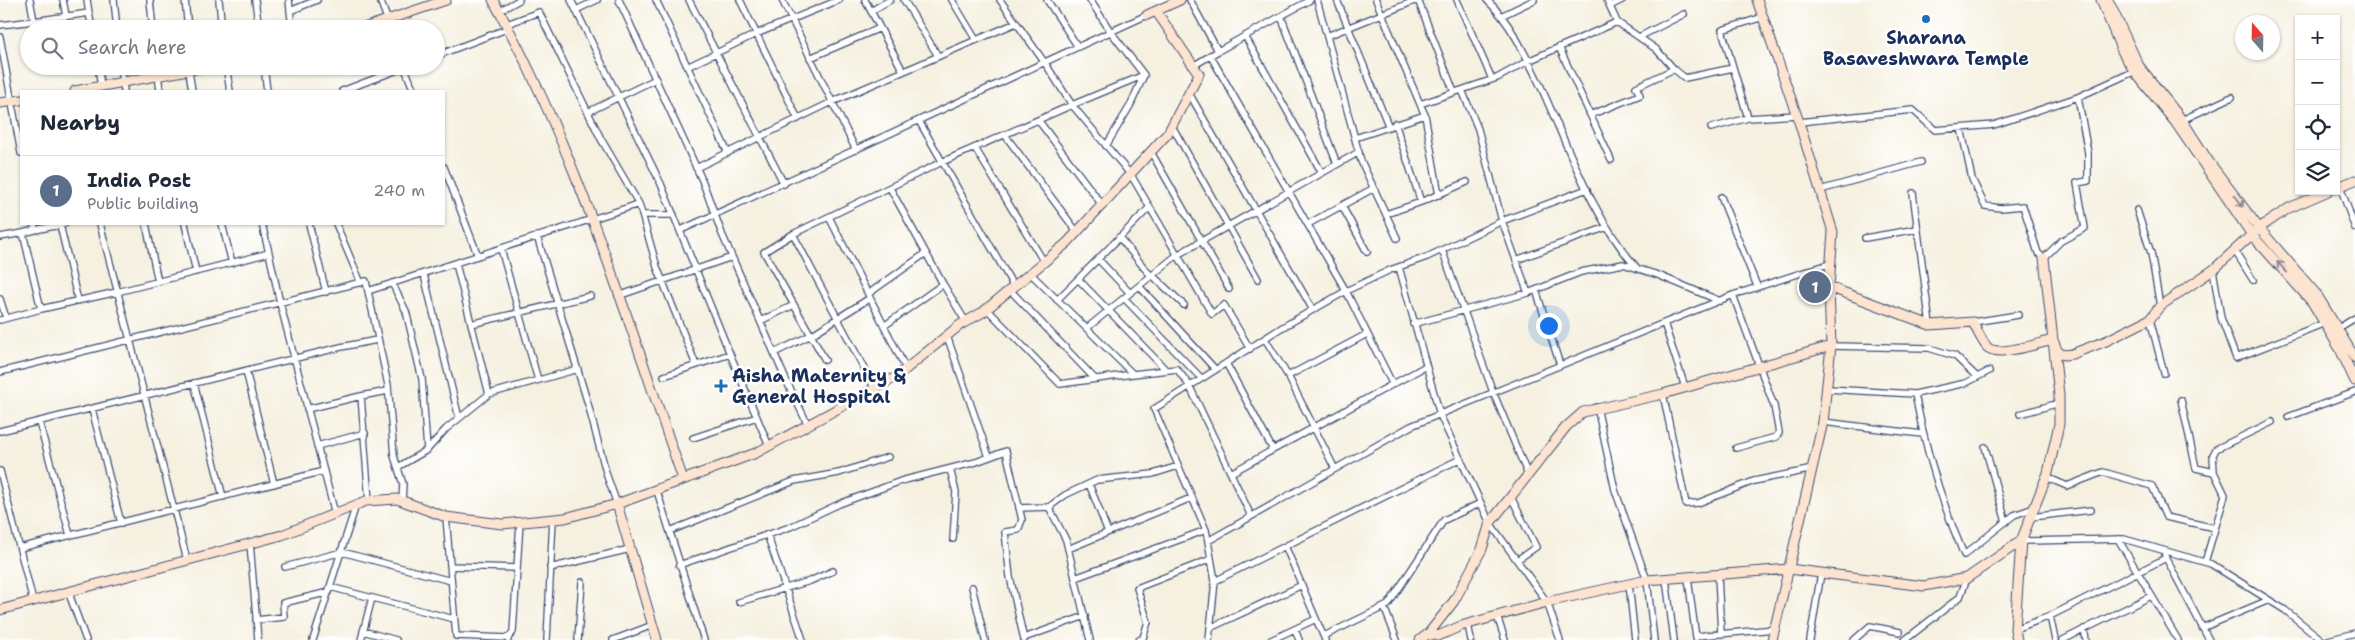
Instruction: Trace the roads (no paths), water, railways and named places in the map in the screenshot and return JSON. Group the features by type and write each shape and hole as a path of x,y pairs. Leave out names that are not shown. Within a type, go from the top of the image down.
{"street":[{"path":"30,0 34,20"},
{"path":"63,0 66,16"},
{"path":"87,0 90,20"},
{"path":"114,0 116,20"},
{"path":"150,0 152,20"},
{"path":"185,0 187,20"},
{"path":"219,0 221,20"},
{"path":"255,0 258,20"},
{"path":"289,0 291,20"},
{"path":"290,11 317,0"},
{"path":"380,0 388,20"},
{"path":"398,20 446,0"},
{"path":"493,0 520,48 560,136 593,219 618,296 683,479"},
{"path":"499,11 519,0"},
{"path":"571,0 674,214 769,446"},
{"path":"576,10 597,0"},
{"path":"619,0 696,168 732,257 808,425"},
{"path":"656,0 728,153"},
{"path":"688,0 784,184"},
{"path":"740,0 798,119"},
{"path":"782,0 856,150"},
{"path":"687,67 824,3 839,0"},
{"path":"865,0 903,72"},
{"path":"871,11 890,0"},
{"path":"904,0 938,56"},
{"path":"952,0 976,40"},
{"path":"1000,0 1072,105 1131,175 1212,314 1224,305 1250,349"},
{"path":"1047,0 1078,47"},
{"path":"1090,0 1110,32 1144,75"},
{"path":"681,230 715,216 1180,0"},
{"path":"1190,0 1218,51"},
{"path":"1193,66 1310,0"},
{"path":"1317,0 1359,152 1397,238"},
{"path":"1337,0 1388,126"},
{"path":"1376,0 1425,115 1439,195"},
{"path":"1327,36 1417,0 1454,92"},
{"path":"1457,0 1492,80"},
{"path":"1487,0 1503,16 1528,61 1587,189 1607,227 1622,251 1637,268"},
{"path":"1503,16 1534,0"},
{"path":"1622,0 1609,3 1617,22 1656,49 1685,78 1733,68"},
{"path":"1757,0 1798,119 1833,232 1828,287 1831,346 1823,422 1772,640"},
{"path":"2100,0 2122,51 2325,323 2355,382"},
{"path":"2108,0 2137,70 2182,120 2255,231 2317,295 2355,358"},
{"path":"445,52 539,12 588,112 639,204 663,282 696,365"},
{"path":"45,20 89,13"},
{"path":"0,610 282,535 369,501 396,498 446,517 502,524 565,518 617,504 657,490 769,446 875,389 906,369 947,336 987,309 1077,232 1131,175 1172,126 1199,74 1151,13"},
{"path":"1639,37 1684,14"},
{"path":"1281,16 1337,164"},
{"path":"1748,118 1722,30 1763,17"},
{"path":"1420,104 1492,80 1558,47 1617,22"},
{"path":"0,25 20,23"},
{"path":"696,168 832,102 1016,23"},
{"path":"810,58 880,28"},
{"path":"1245,36 1322,173"},
{"path":"0,37 17,100 20,140"},
{"path":"1558,47 1611,160"},
{"path":"1210,55 1346,291 1392,384"},
{"path":"1590,115 1640,95 1636,87 1674,69"},
{"path":"1711,128 1748,118 1798,119 1913,110 1934,130 1994,125 2078,97 2137,70"},
{"path":"99,75 101,86"},
{"path":"89,90 101,86 124,87 163,75"},
{"path":"191,75 192,90"},
{"path":"227,75 230,90"},
{"path":"265,75 267,90"},
{"path":"345,90 385,75"},
{"path":"409,75 414,90"},
{"path":"825,360 764,252 793,234 942,162 1144,75"},
{"path":"1106,146 1130,106 1144,75"},
{"path":"158,76 160,90"},
{"path":"588,112 656,79"},
{"path":"1462,90 1478,129 1502,221 1528,293"},
{"path":"1189,93 1313,310"},
{"path":"2182,120 2232,96"},
{"path":"2044,258 2061,241 2085,228 2077,183 2088,181 2088,152 2078,97"},
{"path":"0,102 17,100"},
{"path":"1355,138 1395,123 1425,115"},
{"path":"1038,120 1103,206"},
{"path":"919,121 1012,288 1095,379"},
{"path":"1395,123 1421,202"},
{"path":"1172,126 1258,278"},
{"path":"1961,128 1972,179 1985,206 2001,208 2023,206 2038,253 2044,258 2053,340 2059,403 2057,440 2046,477 2021,541 2015,629 2017,640"},
{"path":"1004,135 1077,232"},
{"path":"975,148 1044,262"},
{"path":"1151,152 1229,289"},
{"path":"1087,328 1177,255 1359,152"},
{"path":"1820,190 1922,162"},
{"path":"445,170 478,256"},
{"path":"2340,186 2355,180"},
{"path":"1386,214 1439,195 1467,182"},
{"path":"890,188 966,322"},
{"path":"1308,224 1374,188"},
{"path":"1209,640 1215,581 1206,530 1154,409 1215,369 1346,291 1442,250 1502,221 1587,189"},
{"path":"2340,192 2355,228"},
{"path":"1913,193 1930,324"},
{"path":"2053,340 2058,352 2064,355 2072,354 2106,341 2150,319 2160,306 2213,270 2255,231 2289,208 2319,195"},
{"path":"1721,197 1757,286"},
{"path":"368,291 639,204"},
{"path":"1342,206 1367,252"},
{"path":"1057,300 1150,207"},
{"path":"2137,210 2151,252 2160,306"},
{"path":"642,215 674,214"},
{"path":"829,217 906,369"},
{"path":"0,237 23,232 34,227 53,225"},
{"path":"62,225 78,301"},
{"path":"100,225 187,560"},
{"path":"146,225 158,282"},
{"path":"184,225 196,272"},
{"path":"222,225 232,263"},
{"path":"262,225 280,303 335,514"},
{"path":"309,225 326,292"},
{"path":"336,225 361,283"},
{"path":"1516,260 1607,227"},
{"path":"1865,238 1918,229"},
{"path":"23,232 41,309"},
{"path":"793,234 875,389"},
{"path":"537,236 578,369 606,476 617,504 657,640"},
{"path":"1120,237 1152,276 1184,306"},
{"path":"501,249 538,380"},
{"path":"1442,250 1493,392 1528,475"},
{"path":"2235,251 2253,280"},
{"path":"774,352 811,335 838,319 926,253"},
{"path":"0,299 3,319 270,254"},
{"path":"618,296 732,257"},
{"path":"1098,259 1130,293"},
{"path":"456,264 489,394"},
{"path":"1413,324 1528,293 1581,272 1623,264 1658,275 1720,301"},
{"path":"1208,541 1411,426 1440,416 1493,392 1733,295 1829,264"},
{"path":"1399,267 1413,324 1440,416 1490,523 1547,602 1560,640"},
{"path":"2213,270 2221,318 2236,358 2325,323"},
{"path":"424,274 458,418"},
{"path":"1030,274 1134,374"},
{"path":"1078,279 1166,370"},
{"path":"0,372 366,281 388,391 394,456 403,484 402,500"},
{"path":"392,283 406,311 422,379 427,450"},
{"path":"884,326 943,284"},
{"path":"1139,286 1215,369"},
{"path":"1828,287 1930,324 1973,322 2018,315"},
{"path":"1536,290 1560,365"},
{"path":"1733,295 1774,406 1778,436 1736,448"},
{"path":"471,324 590,296"},
{"path":"1124,298 1201,378"},
{"path":"760,320 794,305"},
{"path":"987,309 1060,384 1177,370 1189,385 1251,516"},
{"path":"2337,329 2355,318"},
{"path":"2150,319 2164,373"},
{"path":"1973,322 1986,346 1992,350 2010,350 2053,340"},
{"path":"1664,324 1685,387"},
{"path":"1288,376 1368,334"},
{"path":"947,336 989,457"},
{"path":"1266,339 1288,376 1336,469"},
{"path":"0,431 294,358 377,340"},
{"path":"1430,636 1454,601 1482,549 1490,523 1566,427 1583,412 1597,407 1663,394 1831,346 1928,348 1955,356 1977,377"},
{"path":"664,376 730,354"},
{"path":"1226,363 1273,450"},
{"path":"1231,473 1426,366"},
{"path":"398,467 427,450 458,418 489,394 578,369"},
{"path":"246,370 274,484"},
{"path":"1827,389 1915,394 1966,383 1989,371"},
{"path":"194,383 223,497"},
{"path":"308,409 388,391"},
{"path":"2288,417 2355,392"},
{"path":"1663,394 1686,504 1698,503 1754,481 1813,469"},
{"path":"1915,394 1922,434 1941,495 1964,555 2014,515 2033,512 2091,510"},
{"path":"361,396 369,501"},
{"path":"2181,400 2196,468 2214,472"},
{"path":"2020,414 2059,403"},
{"path":"1597,407 1615,490 1647,580 1654,640"},
{"path":"92,408 121,522"},
{"path":"693,438 757,417"},
{"path":"39,422 70,535"},
{"path":"1823,422 1922,434"},
{"path":"2205,562 2224,495 2214,472 2213,455 2216,449 2272,422"},
{"path":"317,446 365,434"},
{"path":"1985,447 2006,522"},
{"path":"679,565 790,527 839,504 901,481 950,469 1006,451 1022,520 1018,530 1005,532 1010,577 1024,639 1085,616"},
{"path":"670,531 794,481 839,473 888,457"},
{"path":"1215,581 1286,548 1460,459"},
{"path":"1019,508 1050,507 1065,496 1098,480 1153,474 1178,466"},
{"path":"950,469 956,492 953,539"},
{"path":"0,471 2,485 33,600"},
{"path":"20,548 324,471"},
{"path":"2046,477 2068,486 2103,472 2152,486 2166,517 2215,528"},
{"path":"1089,484 1108,532"},
{"path":"657,490 704,640"},
{"path":"1511,497 1536,547 1517,560"},
{"path":"1068,549 1191,498"},
{"path":"1286,548 1324,638 1388,605 1444,520 1481,503"},
{"path":"314,640 356,505"},
{"path":"1050,507 1068,549 1090,640"},
{"path":"446,517 456,638 508,639 513,632 520,522"},
{"path":"547,640 553,519"},
{"path":"1075,578 1206,530"},
{"path":"767,534 803,640"},
{"path":"2118,539 2178,640"},
{"path":"1420,640 1430,636 1438,636 1468,624 1547,602 1647,580 1789,570 1924,586 1967,578 2021,541 2118,539 2205,562 2285,610 2322,640"},
{"path":"250,543 258,640"},
{"path":"550,568 630,549"},
{"path":"2162,550 2209,640"},
{"path":"285,567 342,552 452,581"},
{"path":"2015,629 2050,616 2166,558"},
{"path":"1139,640 1143,638 1148,622 1137,588 1211,559"},
{"path":"450,566 517,568"},
{"path":"739,602 786,590 833,571"},
{"path":"1810,640 1821,573"},
{"path":"1718,575 1721,634"},
{"path":"1688,578 1696,638 1775,629"},
{"path":"1905,640 1960,597 1967,578"},
{"path":"1666,579 1674,640"},
{"path":"578,640 582,582"},
{"path":"1629,584 1635,640"},
{"path":"1210,628 1302,586"},
{"path":"972,587 985,640"},
{"path":"256,620 284,617 283,603 329,590 372,598 454,619"},
{"path":"68,591 86,640"},
{"path":"2063,640 2151,596"},
{"path":"360,640 372,598"},
{"path":"2202,628 2269,600"},
{"path":"1384,607 1397,640"},
{"path":"1497,616 1505,640"},
{"path":"2050,616 2056,640"},
{"path":"1271,640 1316,619"},
{"path":"1468,624 1471,640"},
{"path":"613,640 653,625"},
{"path":"1854,640 1870,626 1900,632"},
{"path":"1295,629 1299,640"},
{"path":"2084,629 2086,640"},
{"path":"363,631 396,640"},
{"path":"2328,640 2355,633"}],"place":[{"name":"Sharana Basaveshwara Temple","path":"1926,19"},
{"name":"India Post","path":"1815,287"},
{"name":"Aisha Maternity & General Hospital","path":"721,386"}]}
